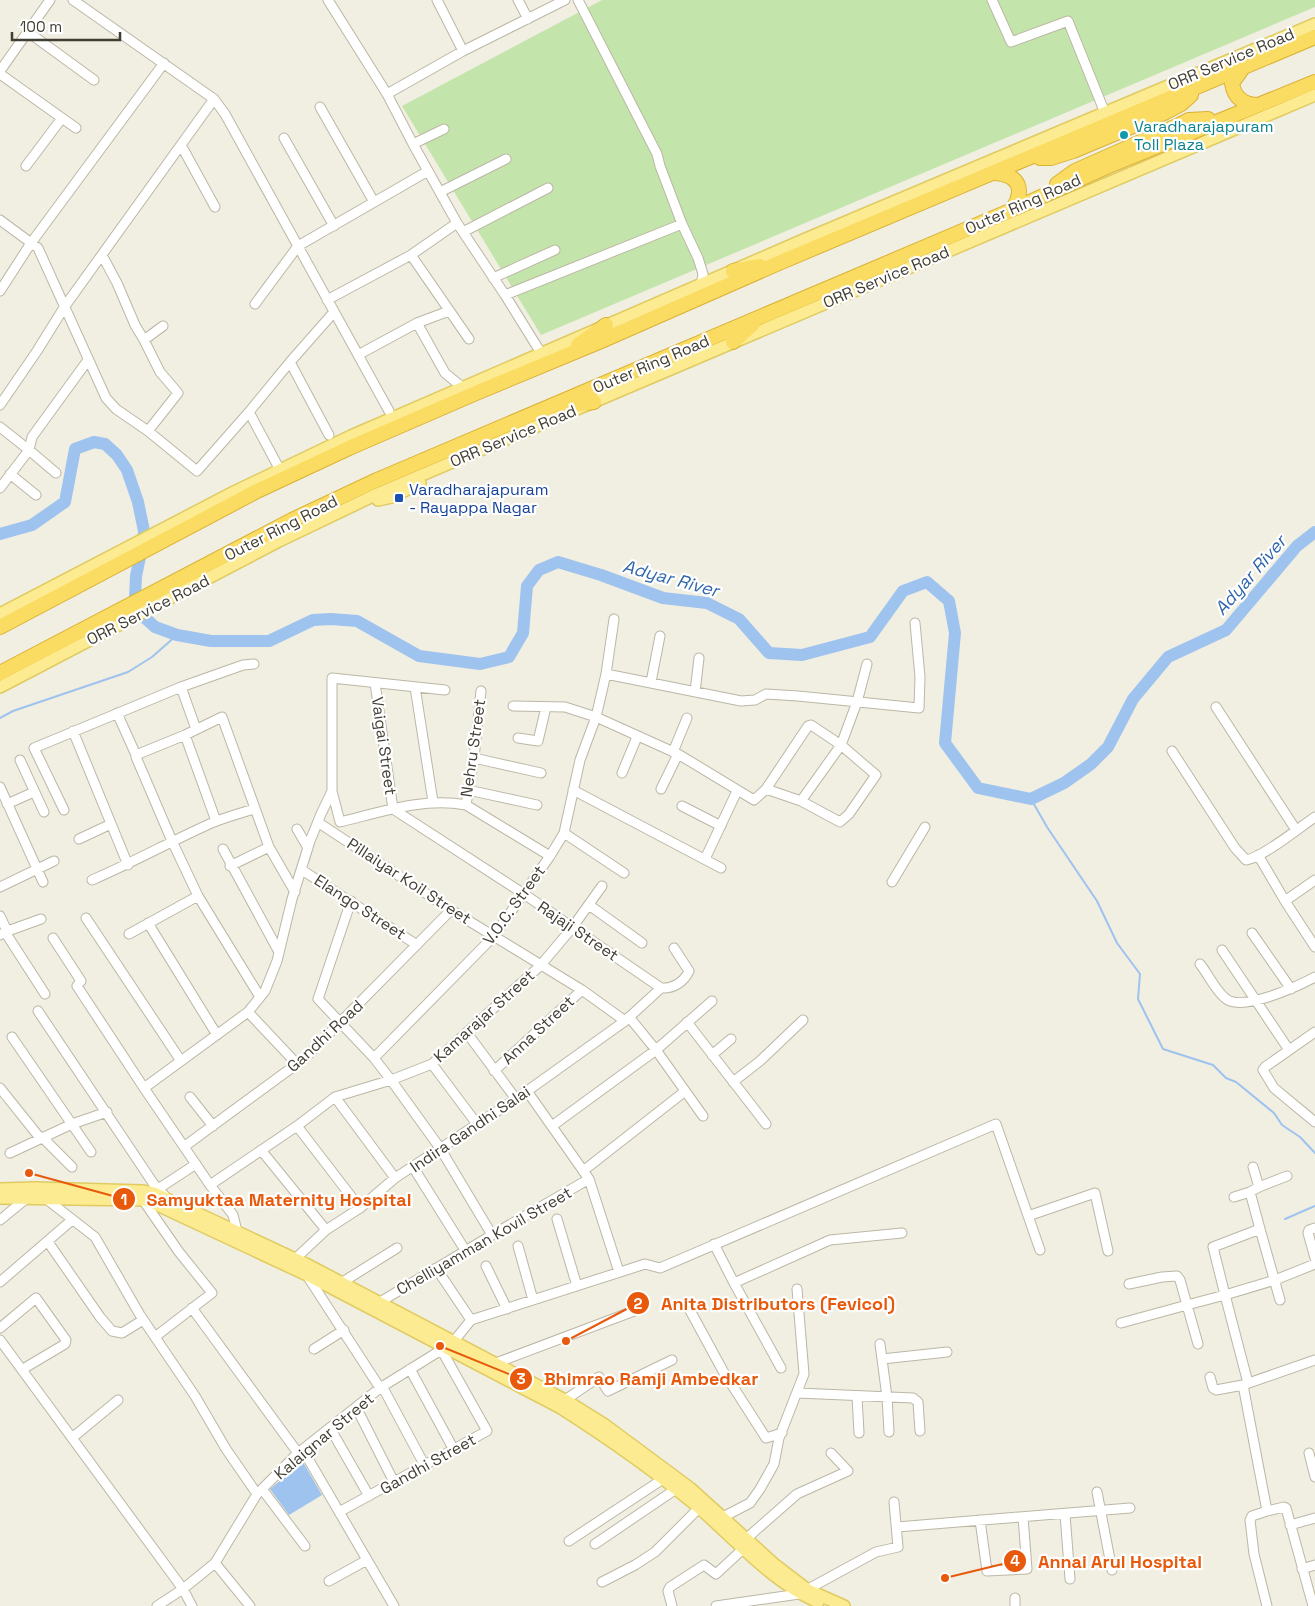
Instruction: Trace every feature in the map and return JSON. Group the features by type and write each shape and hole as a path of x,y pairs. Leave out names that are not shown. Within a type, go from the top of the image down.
{"highway":[{"path":"0,627 284,479 476,393 781,262 995,173 1055,153 1179,101 1209,83 1315,37"},
{"path":"1243,68 1232,83 1234,92 1238,98 1248,105 1259,105"},
{"path":"1027,161 1032,154 1067,137 1187,87 1203,81 1209,83"},
{"path":"1046,194 1068,191 1206,131 1232,116 1315,82"},
{"path":"1158,124 1175,107 1209,83"},
{"path":"1056,157 1175,107"},
{"path":"1046,194 1099,165 1208,119 1219,116 1232,116"},
{"path":"1027,161 1071,157 1098,150 1158,124 1208,119"},
{"path":"1067,176 1086,165 1189,120"},
{"path":"1046,194 1098,150"},
{"path":"995,173 1012,178 1020,189 1019,198 1012,210"},
{"name":"Outer Ring Road","path":"0,673 127,614 152,601 178,581 292,520 377,480 1046,194"},
{"path":"733,270 781,262"},
{"path":"733,342 763,315"},
{"path":"559,358 606,325"},
{"path":"546,408 594,402"}],"main road":[{"name":"ORR Service Road","path":"0,614 280,470 330,440 428,402 733,270 1315,24"},
{"name":"ORR Service Road","path":"152,601 455,460 1315,95"},
{"path":"330,440 389,411 410,404 428,402"},
{"name":"ORR Service Road","path":"0,688 127,614"},
{"path":"0,1189 36,1188 154,1193 169,1199 236,1236"},
{"path":"0,1198 44,1197 143,1200 236,1236 380,1302 447,1346 496,1363 565,1400 605,1425 690,1488 719,1519 746,1543 774,1564 804,1592 827,1606"},
{"path":"292,1262 307,1274 447,1346 561,1408 600,1432 699,1508 719,1519"},
{"path":"804,1592 844,1606"}],"street":[{"path":"50,0 0,72 76,128"},
{"path":"73,0 214,99 225,114 389,411"},
{"path":"328,0 387,94 457,223 541,353"},
{"path":"437,0 464,51"},
{"path":"518,0 528,19"},
{"path":"387,94 464,51 565,0"},
{"path":"578,0 657,154 682,224 698,258 703,274 701,285"},
{"path":"992,0 1011,42 1068,21 1105,113"},
{"path":"28,32 94,80"},
{"path":"2,285 164,63"},
{"path":"0,405 38,351 65,306 214,99"},
{"path":"320,107 374,202"},
{"path":"26,166 62,118"},
{"path":"413,144 444,129"},
{"path":"284,138 334,226"},
{"path":"181,145 215,207"},
{"path":"440,192 506,159"},
{"path":"255,304 298,246 428,171"},
{"path":"463,232 548,188"},
{"path":"0,220 38,248 106,398 116,409 148,431 197,471 334,312"},
{"path":"327,300 411,255 457,223"},
{"path":"505,295 682,224"},
{"path":"493,278 555,250"},
{"path":"102,255 117,283 135,325 160,372 178,393 148,431"},
{"path":"411,255 468,339"},
{"path":"358,354 417,323 449,311"},
{"path":"417,323 445,373 462,387"},
{"path":"144,340 163,326"},
{"path":"0,488 29,450 32,437 88,360"},
{"path":"290,362 330,440"},
{"path":"249,412 280,470"},
{"path":"0,427 56,473"},
{"path":"10,474 36,495"},
{"name":"V.O.C. Street","path":"374,1058 494,936 564,833 580,760 596,717 606,674 614,619"},
{"path":"606,674 741,701 755,700 766,694 919,708 920,677 918,639 915,623"},
{"path":"651,682 660,636"},
{"path":"695,692 699,658"},
{"path":"64,810 34,748 181,688 243,665 254,664"},
{"path":"801,801 842,745 868,664"},
{"path":"446,690 332,678 332,791 340,822 393,809 433,802 451,802 466,805 550,856"},
{"name":"Vaigai Street","path":"375,683 393,809"},
{"path":"415,687 433,802"},
{"path":"181,688 196,729"},
{"name":"Nehru Street","path":"466,805 474,758 481,690"},
{"path":"514,706 565,707 596,717 676,753 754,800 766,789 807,727 811,725 842,745 876,775 849,814 840,822 801,801 766,789"},
{"path":"1216,706 1296,830"},
{"path":"518,738 538,742 546,707"},
{"path":"118,713 172,842 198,896 260,997"},
{"path":"136,755 185,735 222,717 269,847 295,892"},
{"path":"661,789 676,753 687,718"},
{"path":"73,731 128,865"},
{"path":"185,735 216,821"},
{"path":"622,773 637,737"},
{"path":"1172,751 1240,855 1246,860 1252,859 1315,817"},
{"path":"474,758 541,773"},
{"path":"20,760 44,812"},
{"path":"0,787 43,882"},
{"path":"468,790 537,805"},
{"path":"573,790 721,868"},
{"path":"144,1088 248,1012 265,991 279,952 308,848 319,823 320,814 332,791"},
{"path":"704,859 737,791"},
{"path":"7,804 34,792"},
{"path":"682,806 721,826"},
{"path":"92,880 128,865 216,821 254,809"},
{"name":"Rajaji Street","path":"393,809 524,894 661,988"},
{"name":"Pillaiyar Koil Street","path":"319,823 452,910 627,1019 656,1050 684,1092 703,1116"},
{"path":"79,839 111,824"},
{"path":"892,882 925,827"},
{"path":"297,829 308,848"},
{"path":"564,833 624,873"},
{"path":"230,866 269,847"},
{"path":"223,850 230,866 279,952"},
{"path":"1258,855 1315,947"},
{"path":"0,887 36,868 54,861"},
{"name":"Elango Street","path":"302,870 417,945"},
{"path":"1285,901 1315,880"},
{"name":"Kamarajar Street","path":"210,1185 297,1126 335,1097 391,1080 432,1064 540,966 572,928 602,886"},
{"path":"129,934 198,896"},
{"path":"351,901 318,996 320,1003 342,1023 391,1080 440,1148 492,1235"},
{"path":"589,905 642,943"},
{"name":"Gandhi Road","path":"185,1146 297,1064 342,1023 452,910"},
{"path":"0,916 6,929 3,934"},
{"path":"86,918 181,1061"},
{"path":"3,934 41,919"},
{"path":"148,923 217,1035"},
{"path":"1252,933 1291,989"},
{"path":"3,934 45,994"},
{"path":"53,938 81,982 77,986 210,1185 233,1215 236,1236"},
{"name":"Indira Gandhi Salai","path":"292,1262 326,1230 360,1208 396,1178 516,1099 627,1019 661,988 674,986 689,971 674,948"},
{"path":"1222,950 1289,1050"},
{"path":"1200,964 1224,998 1231,1002 1256,1001 1291,989 1315,977"},
{"name":"Anna Street","path":"494,1070 582,990"},
{"path":"552,1126 656,1050 712,1001"},
{"path":"38,1011 158,1189 169,1199"},
{"path":"248,1012 297,1064"},
{"path":"733,1082 760,1061 802,1020"},
{"path":"687,1022 766,1124"},
{"path":"467,1032 516,1099"},
{"path":"1315,1032 1265,1066 1263,1070 1274,1088 1315,1122"},
{"path":"12,1038 91,1152"},
{"path":"712,1055 731,1039"},
{"path":"432,1064 476,1124"},
{"path":"0,1088 19,1114 72,1167"},
{"path":"527,1091 589,1180 619,1272"},
{"path":"583,1171 684,1092"},
{"path":"335,1097 396,1178"},
{"path":"190,1098 213,1126"},
{"path":"10,1153 41,1137 107,1112"},
{"path":"436,1268 471,1320 645,1264 660,1268 996,1124 1040,1250"},
{"path":"297,1126 360,1208"},
{"path":"261,1150 326,1230"},
{"path":"158,1189 196,1164"},
{"path":"1253,1166 1259,1187"},
{"path":"413,1167 466,1250"},
{"path":"1234,1197 1287,1176"},
{"name":"Chelliyamman Kovil Street","path":"380,1302 466,1250 589,1180"},
{"path":"1250,1192 1280,1300"},
{"path":"1028,1216 1095,1193 1108,1251"},
{"path":"44,1197 95,1237 143,1320 195,1396 226,1449 305,1546"},
{"path":"0,1220 27,1198"},
{"path":"143,1200 178,1252 212,1293 155,1337"},
{"path":"558,1218 577,1286"},
{"path":"0,1282 72,1220"},
{"path":"1315,1228 1309,1230 1308,1233 1315,1258"},
{"path":"1260,1230 1213,1247 1246,1384 1267,1511"},
{"path":"734,1283 830,1240 902,1233"},
{"path":"48,1242 100,1317 112,1331 122,1333 143,1320"},
{"path":"714,1244 781,1368"},
{"path":"518,1246 533,1300"},
{"path":"341,1283 397,1248"},
{"path":"1121,1323 1275,1280 1315,1264"},
{"path":"486,1266 507,1309"},
{"path":"307,1274 381,1387 425,1466"},
{"path":"1129,1284 1177,1276 1180,1280 1198,1344"},
{"path":"719,1519 750,1503 774,1464 779,1438 804,1374 797,1289"},
{"path":"0,1328 36,1298 66,1340 65,1344 23,1369"},
{"path":"686,1302 723,1370 766,1438 782,1433"},
{"path":"192,1308 300,1451 339,1512 394,1606"},
{"path":"496,1363 642,1308"},
{"name":"Kalaignar Street","path":"156,1606 182,1589 215,1563 260,1492 300,1451 381,1387 447,1346 471,1320"},
{"path":"314,1349 344,1330"},
{"path":"0,1340 182,1589 192,1606"},
{"path":"880,1344 887,1397 889,1432"},
{"name":"Gandhi Street","path":"339,1512 487,1431 447,1346"},
{"path":"882,1359 947,1352"},
{"path":"565,1400 599,1377 608,1391 672,1360"},
{"path":"1210,1377 1213,1388 1216,1390 1246,1384 1315,1360"},
{"path":"410,1369 454,1450"},
{"path":"798,1393 909,1398 918,1402 920,1431"},
{"path":"857,1396 858,1433"},
{"path":"72,1438 118,1400"},
{"path":"356,1407 394,1482"},
{"path":"330,1428 369,1496"},
{"path":"672,1606 668,1591 670,1587 704,1565 716,1574 797,1494 848,1471 831,1453"},
{"path":"1310,1453 1315,1476"},
{"path":"569,1541 663,1479"},
{"path":"595,1544 676,1489"},
{"path":"1097,1492 1112,1570"},
{"path":"716,1606 747,1604 804,1592 876,1552 898,1547 894,1502"},
{"path":"1267,1606 1254,1554 1250,1520 1252,1516 1284,1507 1286,1508 1313,1606"},
{"path":"602,1582 655,1552 699,1508"},
{"path":"897,1526 1130,1508"},
{"path":"1065,1514 1070,1579"},
{"path":"980,1520 987,1571 1027,1569 1024,1516"},
{"path":"1290,1525 1315,1518"},
{"path":"329,1581 367,1560"},
{"path":"215,1563 250,1606"},
{"path":"1302,1569 1315,1565"}],"green space":[{"path":"602,0 1315,0 1315,7 541,335 402,106"}],"water":[{"path":"303,1462 322,1495 289,1515 270,1489"}],"waterway":[{"name":"Adyar River","path":"0,534 32,525 65,502 75,449 94,442 105,444 117,455 127,470 138,502 144,531 136,576 135,598 144,617 155,627 177,635 211,641 269,641 313,620 357,621 419,656 480,664 509,657 523,633 527,586 539,570 558,562 601,575 663,598 707,603 739,619 769,653 802,655 870,637 903,591 927,582 949,601 955,633 945,743 978,788 1031,799 1064,783 1091,764 1108,747 1133,699 1168,657 1226,630 1297,546 1315,532"},
{"path":"0,718 13,711 128,672 152,657 177,635"},
{"path":"1031,799 1047,827 1097,901 1117,943 1140,974 1138,999 1163,1049 1213,1065 1226,1078 1236,1082 1274,1113 1282,1125 1300,1137 1315,1153"},
{"path":"1285,1219 1315,1206"}],"place":[{"name":"Varadharajapuram Toll Plaza","path":"1124,135"},
{"name":"Varadharajapuram - Rayappa Nagar","path":"399,498"},
{"name":"Samyuktaa Maternity Hospital","path":"29,1173"},
{"name":"Anita Distributors (Fevicol)","path":"566,1341"},
{"name":"Bhimrao Ramji Ambedkar","path":"440,1346"},
{"name":"Annai Arul Hospital","path":"945,1578"}]}
